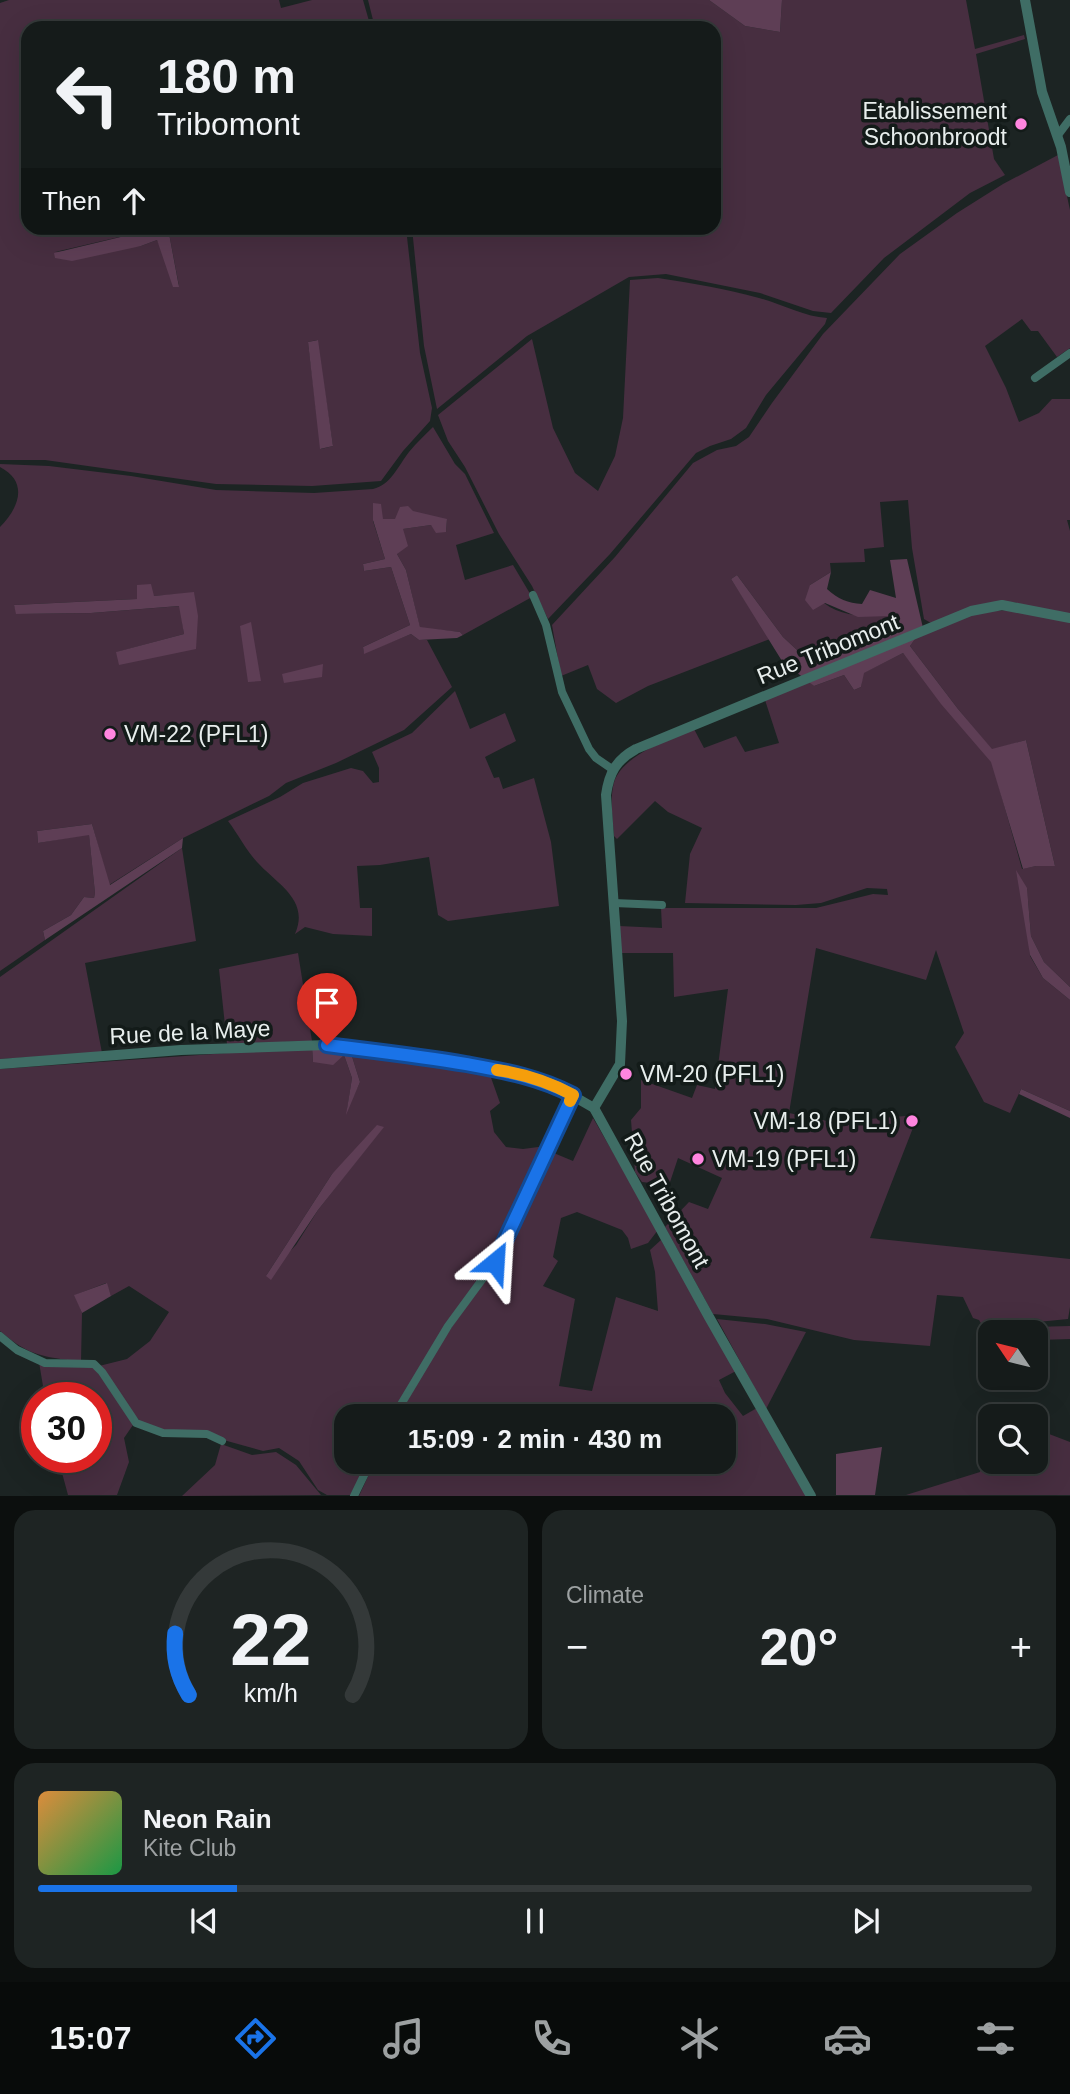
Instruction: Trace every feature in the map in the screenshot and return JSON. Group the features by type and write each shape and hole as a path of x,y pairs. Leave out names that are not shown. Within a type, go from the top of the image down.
{"street":[{"path":"1025,0 1042,92 1058,135 1070,192"},
{"path":"1058,135 1070,119"},
{"path":"1035,378 1070,353"},
{"path":"533,595 546,625 562,692 589,749 596,758 612,769 606,795 622,1021 620,1065 594,1108"},
{"name":"Rue Tribomont","path":"612,769 624,756 636,749 971,611 1002,605 1070,618"},
{"path":"614,903 662,905"},
{"name":"Rue de la Maye","path":"0,1064 181,1051 327,1045 507,1071 538,1079 594,1108"},
{"path":"401,1404 448,1326 495,1262 573,1095"},
{"name":"Rue Tribomont","path":"594,1108 811,1496"},
{"path":"0,1336 18,1350 45,1363 94,1364 136,1423 163,1433 207,1434 222,1441"},
{"path":"354,1496 365,1474"}],"shaded area":[{"path":"9,0 279,0 281,8 312,0 363,0 369,21 21,21 21,235 128,235 55,252 141,246 157,240 179,286 169,235 407,235 420,353 432,408 430,421 381,481 312,486 216,484 45,460 0,460 0,3","holes":["317,340 333,446 321,449 308,342"]},
{"path":"368,0 709,0 745,26 780,32 782,0 966,0 975,49 1024,35 1025,39 976,54 994,159 1005,175 970,193 884,258 831,313 813,311 760,293 666,274 629,277 527,336 437,409 424,346 413,235 721,235 721,21 373,21"},
{"path":"709,0 782,0 780,32 745,26"},
{"path":"1058,155 1070,210 1070,348 1057,357 1038,331 1031,331 1022,319 985,346 1019,422 1039,413 1052,399 1070,399 1070,520 1067,520 1070,531 1070,615 1012,602 983,604 931,623 924,619 912,548 908,500 880,502 884,547 864,549 865,562 830,563 831,572 810,585 831,608 856,615 890,616 896,629 811,663 783,637 737,575 731,579 770,639 648,686 616,703 597,689 588,665 561,676 552,625 615,557 693,463 717,450 736,446 749,437 823,334 900,254 1003,184"},
{"path":"129,235 169,235 179,287 173,287 157,240 72,261 55,258 54,253"},
{"path":"658,278 734,292 827,318 825,324 766,395 746,428 731,439 696,453 610,554 548,619 532,586 499,534 465,467 448,441 438,415 532,339 553,428 575,473 598,491 615,456 623,418 630,280"},
{"path":"318,340 333,446 320,449 308,342"},
{"path":"433,427 455,464 465,474 494,533 456,545 465,580 513,565 532,597 463,635 460,632 420,628 406,570 397,554 403,529 431,525 446,532 447,519 373,521 385,559 363,564 364,571 391,567 410,625 363,647 364,653 411,634 419,640 427,640 452,687 404,730 336,763 286,783 269,796 183,838 109,885 92,824 37,831 38,843 89,834 94,898 84,897 71,915 43,931 45,940 0,971 0,527 16,504 18,488 15,480 0,464 49,466 216,490 314,493 373,489 385,484","holes":["137,585 154,596 194,593 196,648 117,652 184,634 180,606 91,613 17,614 14,605 137,599"]},
{"path":"373,503 381,504 383,519 395,519 400,507 408,506 413,511 447,519 446,532 436,533 431,525 403,529 408,546 397,554 406,570 420,627 460,632 463,635 457,638 419,640 411,634 364,654 363,647 410,625 391,567 364,571 363,564 385,559 373,520"},
{"path":"907,559 923,628 910,646 992,749 1026,740 1055,866 1023,869 991,762 941,704 903,653 864,673 861,687 854,690 844,675 814,686 782,661 731,579 737,575 783,637 811,663 896,628 890,616 858,617 825,603 813,610 805,600 810,585 831,572 827,589 843,600 862,604 870,590 896,598 890,560"},
{"path":"151,584 154,596 194,592 198,616 196,649 119,665 116,652 184,634 179,606 91,613 16,614 14,605 137,599 137,585"},
{"path":"1009,610 1070,622 1070,987 1044,962 1031,936 1027,888 1030,956 1043,978 1070,1000 1070,1111 1021,1089 1010,1113 984,1102 955,1047 964,1033 936,950 926,980 816,948 789,1113 832,1122 918,1115 870,1238 1070,1259 1068,1319 979,1320 973,1318 963,1297 937,1295 930,1346 854,1340 767,1319 713,1314 665,1227 689,1202 708,1209 722,1178 678,1158 669,1185 642,1182 635,1172 631,1120 641,1108 641,1080 692,1098 697,1085 715,1089 728,989 674,997 673,953 621,953 619,926 662,928 661,908 816,908 873,894 888,895 887,889 867,888 821,903 796,905 685,903 690,854 702,828 668,812 655,801 617,839 614,836 612,805 617,776 646,750 694,729 704,748 736,736 745,752 779,743 765,700 810,682 814,686 844,675 854,690 861,687 863,673 903,653 992,762 1022,869 1055,866 1026,740 992,750 910,646 917,636 976,612"},
{"path":"251,622 261,681 248,682 240,626"},
{"path":"323,664 322,677 284,683 282,674"},
{"path":"455,691 470,729 505,713 516,741 485,757 494,778 499,777 503,789 534,778 551,842 559,906 448,921 438,915 429,857 357,866 360,908 372,908 372,936 333,934 305,927 295,934 298,912 295,902 253,857 228,821 303,783 351,768 363,771 373,783 379,782 379,768 372,752 412,733"},
{"path":"92,824 110,885 183,838 182,848 45,940 43,931 71,915 84,897 94,898 95,893 89,835 38,843 37,831"},
{"path":"182,848 196,941 85,963 102,1053 0,1059 0,977"},
{"path":"1016,870 1027,888 1031,936 1044,962 1070,987 1070,1000 1043,978 1030,955"},
{"path":"298,953 312,1041 227,1044 219,969"},
{"path":"312,1047 313,1062 344,1055 352,1078 347,1110 360,1082 350,1050 489,1072 500,1103 490,1111 494,1132 506,1147 523,1149 546,1146 496,1254 400,1404 334,1404 334,1474 362,1474 352,1495 327,1495 318,1490 299,1461 279,1448 263,1451 220,1439 167,1431 141,1422 127,1407 99,1366 127,1359 150,1341 169,1312 129,1286 111,1296 106,1283 75,1295 82,1313 81,1362 29,1351 0,1331 0,1069","holes":["383,1127 318,1210 296,1245 266,1276 332,1174"]},
{"path":"312,1047 350,1050 360,1082 346,1115 352,1078 344,1055 333,1065 313,1062"},
{"path":"1021,1089 1070,1111 1070,1118 1019,1094"},
{"path":"593,1118 658,1230 648,1243 631,1249 622,1230 577,1212 561,1218 553,1257 558,1261 543,1286 575,1299 559,1386 592,1391 616,1297 658,1311 650,1250 661,1240 736,1371 719,1380 734,1404 405,1404 444,1338 499,1260 549,1151 573,1161"},
{"path":"377,1125 384,1127 318,1210 271,1280 266,1276 332,1174"},
{"path":"107,1283 111,1296 82,1313 74,1295"},
{"path":"717,1319 806,1332 766,1409"},
{"path":"1070,1326 1070,1339 1048,1340 1048,1327"},
{"path":"39,1362 93,1366 105,1382 42,1382"},
{"path":"112,1391 135,1422 124,1438 129,1462 117,1495 68,1495 62,1473 112,1473"},
{"path":"736,1407 743,1416 757,1408 808,1496 359,1496 369,1474 736,1474"},
{"path":"1048,1434 1070,1442 1070,1495 906,1495 978,1473 1048,1474"},
{"path":"221,1444 252,1455 276,1452 296,1465 321,1495 182,1496 215,1465"},
{"path":"882,1447 875,1495 836,1495 836,1454"}],"slow traffic":[{"path":"497,1070 522,1074 554,1085 573,1095 570,1101"}],"place":[{"name":"Etablissement Schoonbroodt","path":"1021,124"},
{"name":"VM-22 (PFL1)","path":"110,734"},
{"name":"VM-20 (PFL1)","path":"626,1074"},
{"name":"VM-18 (PFL1)","path":"912,1121"},
{"name":"VM-19 (PFL1)","path":"698,1159"}],"route":[{"path":"327,1045 522,1074 573,1095 495,1262"}]}
